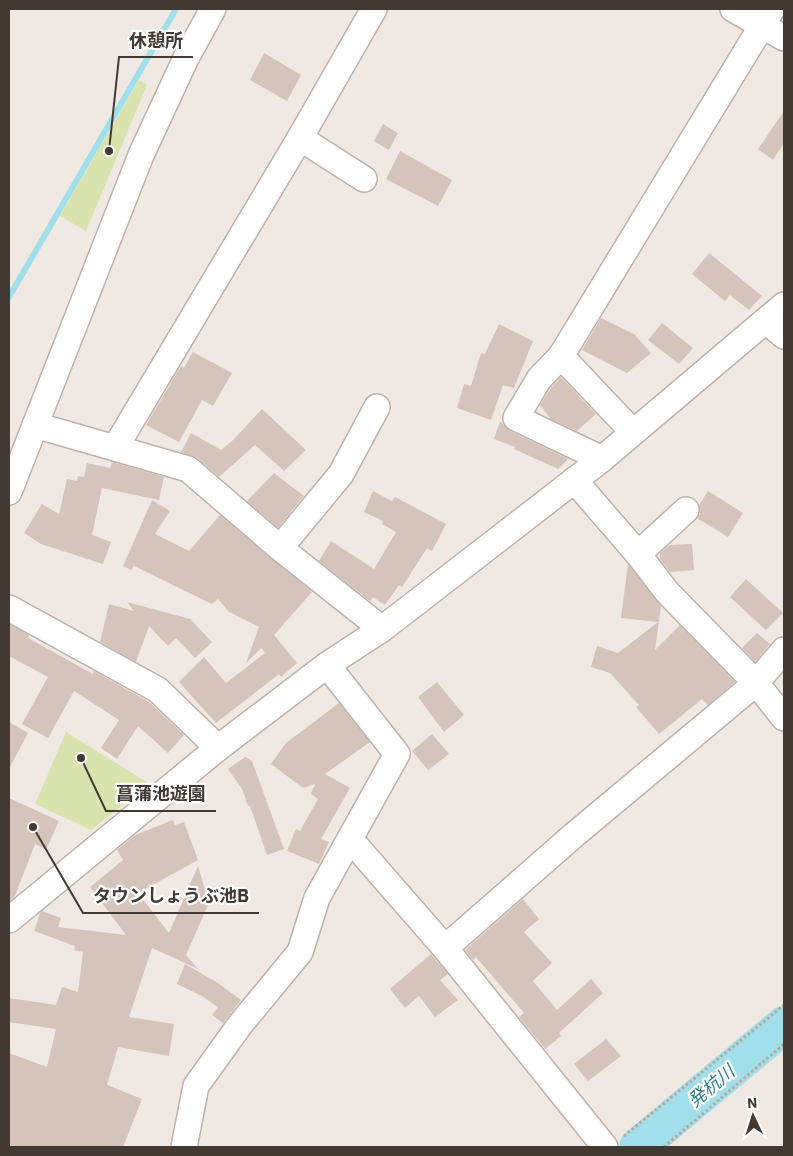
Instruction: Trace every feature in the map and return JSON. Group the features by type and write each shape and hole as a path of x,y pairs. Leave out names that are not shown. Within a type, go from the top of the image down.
{"street":[{"path":"9,492 142,155 186,58 213,9"},
{"path":"115,448 300,138 374,9"},
{"path":"733,9 767,17 784,38"},
{"path":"602,459 516,418 539,379 561,356 767,17"},
{"path":"300,138 364,179"},
{"path":"9,920 218,748 327,665 382,629 602,459 632,431 778,320"},
{"path":"561,356 632,431"},
{"path":"280,548 341,474 377,407"},
{"path":"35,425 188,469 280,548 382,629"},
{"path":"574,480 638,554 667,592 756,683 784,718"},
{"path":"638,554 686,510"},
{"path":"9,608 158,690 218,748"},
{"path":"445,948 574,835 756,683 784,650"},
{"path":"184,1147 196,1086 239,1026 300,952 317,898 397,754 327,665"},
{"path":"350,839 611,1144"}],"path":[{"path":"611,1144 784,1005"},
{"path":"664,1147 784,1044"}],"green space":[{"path":"139,80 147,85 86,231 60,216"},
{"path":"66,732 150,784 91,830 35,804"}],"building":[{"path":"264,53 301,75 287,101 250,80"},
{"path":"784,111 784,143 773,160 758,149"},
{"path":"383,124 398,133 389,150 374,141"},
{"path":"400,151 452,180 438,206 386,179"},
{"path":"709,253 762,296 749,310 730,295 725,301 692,274"},
{"path":"601,318 634,334 651,353 627,373 582,350"},
{"path":"662,323 693,348 679,364 648,340"},
{"path":"499,324 533,341 514,388 503,385 491,420 457,408 464,384 471,386 481,353 485,354"},
{"path":"193,352 232,373 213,406 202,400 179,442 146,425 181,366 184,368"},
{"path":"561,377 596,414 577,431 551,419 540,405"},
{"path":"262,409 306,450 284,471 255,445 219,477 197,458 181,452 191,433 221,450"},
{"path":"500,421 510,431 568,459 558,469 514,449 515,447 494,439"},
{"path":"112,462 164,477 159,500 102,488 92,535 111,542 103,564 41,544 24,533 42,504 59,514 67,479 77,481 78,476 84,477 87,463 110,468"},
{"path":"274,473 304,496 278,528 247,501"},
{"path":"373,491 392,501 395,497 446,524 432,551 427,548 402,587 399,585 385,605 373,597 370,601 319,561 331,541 374,569 396,532 382,524 383,521 364,512"},
{"path":"708,491 743,513 728,537 697,518 700,514 699,505"},
{"path":"152,500 170,511 155,534 189,551 220,515 312,592 274,635 297,663 281,677 279,674 216,723 179,682 204,657 226,683 265,653 261,648 246,663 259,627 229,612 218,599 212,604 134,566 131,570 123,566"},
{"path":"692,544 694,570 670,572 660,559 660,553 670,545"},
{"path":"628,564 661,606 655,650 680,625 735,682 708,705 702,699 659,734 636,707 639,705 610,673 591,667 597,646 618,653 658,622 621,618"},
{"path":"746,579 783,613 766,630 730,597"},
{"path":"127,602 190,619 212,642 195,658 176,638 168,646 149,626 136,662 100,642 109,604 134,611"},
{"path":"9,624 29,635 28,638 93,674 94,671 149,702 184,735 168,753 138,726 117,759 101,748 119,720 74,691 48,738 22,724 48,677 9,656"},
{"path":"757,633 770,644 755,662 742,648"},
{"path":"437,682 464,715 444,732 418,697"},
{"path":"339,703 370,742 325,774 350,788 321,839 329,842 319,864 287,851 296,829 300,831 318,799 311,794 315,784 303,788 271,764 286,743"},
{"path":"9,722 28,733 9,769"},
{"path":"432,734 449,754 428,770 412,751"},
{"path":"245,757 252,761 284,849 267,855 250,806 248,806 242,789 228,769"},
{"path":"9,798 59,821 46,850 35,844 15,896 9,902"},
{"path":"173,820 175,825 184,822 198,860 138,893 169,933 198,866 209,903 186,955 198,969 152,948 129,1017 174,1024 169,1056 118,1047 107,1085 142,1099 123,1147 9,1147 9,1053 47,1067 56,1029 9,1022 9,998 56,1005 62,987 78,992 83,952 74,950 75,946 34,931 40,913 42,911 61,918 58,927 126,935 90,887 123,860 117,850 135,835"},
{"path":"523,899 539,919 524,932 552,963 533,981 557,1010 591,979 603,993 559,1033 561,1036 545,1049 519,1017 524,1013 476,957 473,960 465,950"},
{"path":"431,954 448,974 440,980 458,1000 435,1017 419,996 405,1008 390,989"},
{"path":"185,964 218,983 241,1000 223,1023 212,1015 218,1007 202,996 177,984"},
{"path":"606,1039 621,1056 588,1081 574,1064"}],"waterway":[{"path":"9,297 176,9"},
{"name":"発杭川","path":"638,1147 784,1025"}],"place":[{"name":"休憩所","path":"109,151"},
{"name":"菖蒲池遊園","path":"81,758"},
{"name":"タウンしょうぶ池B","path":"33,827"}]}
